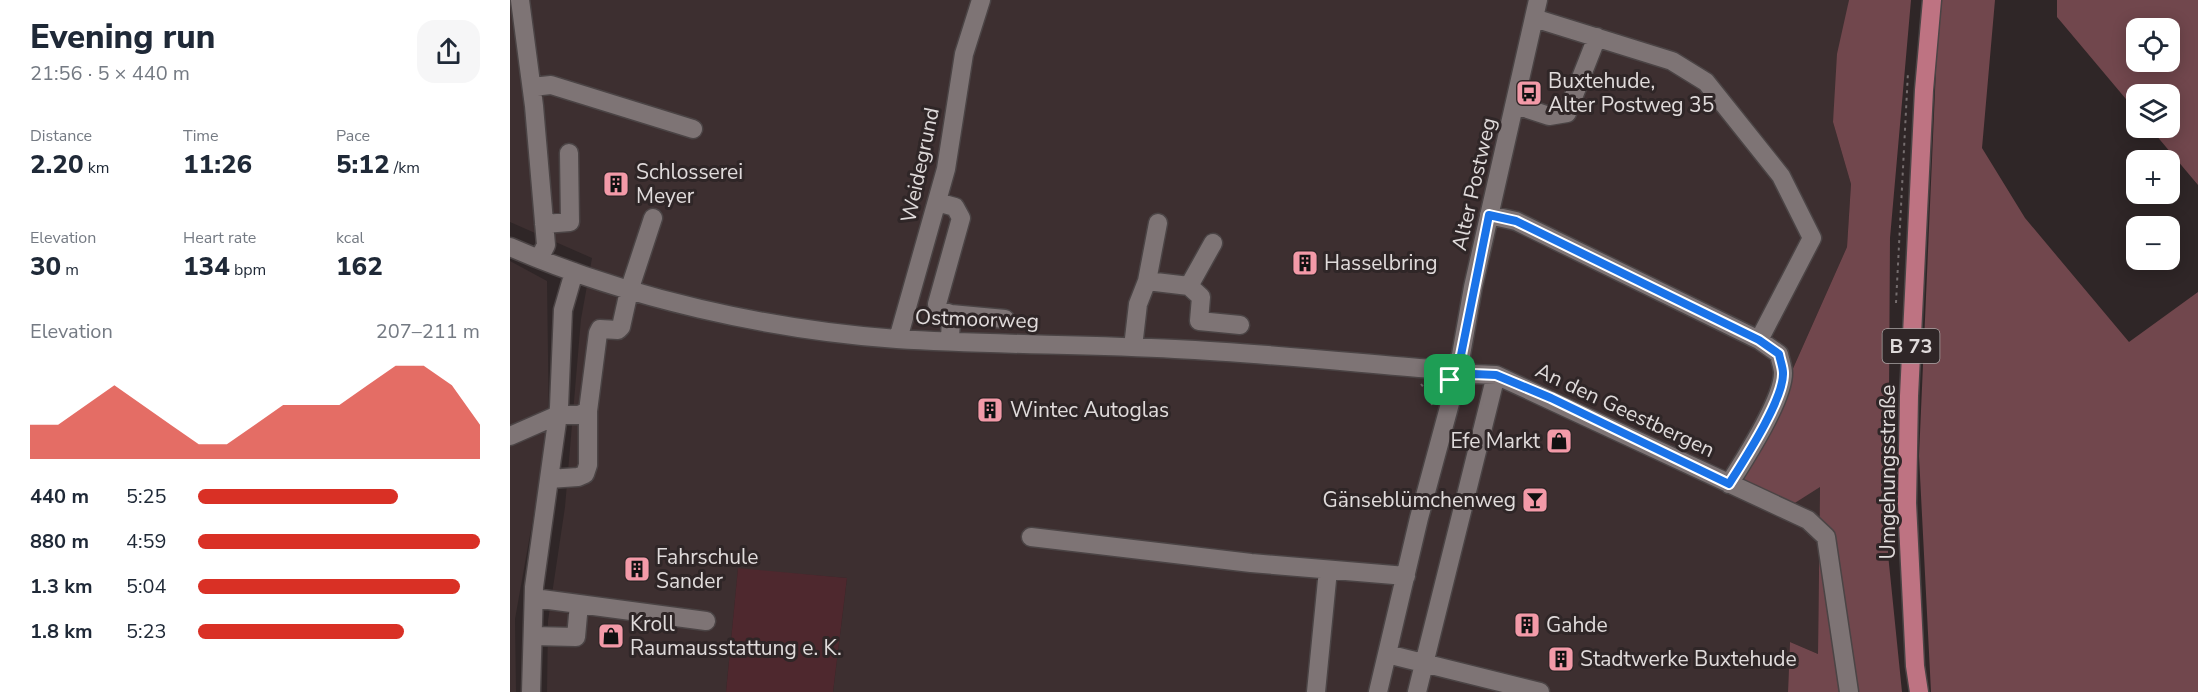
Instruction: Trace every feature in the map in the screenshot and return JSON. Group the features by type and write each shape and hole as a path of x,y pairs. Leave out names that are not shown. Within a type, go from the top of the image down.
{"main road":[{"name":"Umgehungsstraße","path":"1919,692 1915,666 1907,503 1909,396 1924,90 1932,0"}],"street":[{"path":"520,0 546,245 539,259"},
{"name":"Weidegrund","path":"898,339 946,169 964,54 981,0"},
{"path":"1536,9 1597,37 1672,61 1706,82 1781,176 1812,238 1759,340"},
{"name":"Alter Postweg","path":"1378,692 1452,396 1450,380 1461,355 1489,215 1516,105 1536,9"},
{"path":"1516,105 1549,116 1567,113 1597,37"},
{"path":"531,87 551,86 693,129"},
{"path":"544,224 570,222 569,153"},
{"path":"937,202 955,207 961,218 937,304 939,310 951,314 1005,318"},
{"path":"1489,215 1516,221 1759,340 1779,354 1783,374 1779,391 1755,442 1729,484"},
{"path":"549,479 578,477 585,474 588,465 588,411 598,333 603,329 620,329 629,291 653,218"},
{"path":"1133,347 1138,304 1147,281 1158,223"},
{"path":"1189,286 1213,243"},
{"name":"Ostmoorweg","path":"510,247 629,291 807,329 898,339 1197,350 1433,369 1450,380"},
{"path":"531,692 534,598 558,415 562,310 574,272"},
{"path":"1147,281 1189,286 1201,297 1197,350"},
{"path":"950,341 951,314"},
{"path":"1199,321 1240,325"},
{"name":"An den Geestbergen","path":"1450,380 1473,374 1496,375 1551,398 1808,520 1826,537 1849,692"},
{"path":"1416,692 1496,375"},
{"path":"510,436 558,415 579,415 588,411"},
{"path":"1031,537 1328,570 1406,576"},
{"path":"1316,692 1328,570"},
{"path":"534,598 706,621"},
{"path":"533,636 576,637 579,604"},
{"path":"1387,654 1540,692"}],"path":[{"path":"1416,378 1428,393 1433,410"}],"shaded area":[{"path":"510,0 1849,0 1833,122 1851,184 1847,247 1743,481 1820,487 1818,654 1790,642 1788,692 833,692 847,578 738,569 726,692 547,692 548,621 565,507 581,319 592,258 510,222"},
{"path":"1849,0 1911,0 1890,238 1888,554 1902,692 1788,692 1790,642 1818,654 1820,487 1790,506 1743,481 1847,247 1851,184 1833,122 1837,54"},
{"path":"1939,0 1995,0 1982,148 2025,218 2129,342 2198,292 2198,692 1931,692 1919,456"},
{"path":"2057,0 2198,0 2198,185 2180,164 2180,150 2169,150 2158,138 2180,138 2180,84 2126,84 2126,99 2057,17"},
{"path":"510,261 547,281 549,429 515,619 516,692 510,692"},
{"path":"738,568 847,578 833,692 726,692"}],"place":[{"name":"Buxtehude, Alter Postweg 35","path":"1529,93"},
{"name":"Schlosserei Meyer","path":"616,184"},
{"name":"Hasselbring","path":"1305,263"},
{"name":"Wintec Autoglas","path":"990,410"},
{"name":"Efe Markt","path":"1559,441"},
{"name":"Gänseblümchenweg","path":"1535,500"},
{"name":"Fahrschule Sander","path":"637,569"},
{"name":"Gahde","path":"1527,625"},
{"name":"Kroll Raumausstattung e. K.","path":"611,636"},
{"name":"Stadtwerke Buxtehude","path":"1561,659"}],"route":[{"path":"1489,215 1516,221 1759,340 1779,354 1783,374 1779,391 1755,442 1729,484 1551,398 1496,375 1482,373 1450,380 1461,355 1489,215"}]}
